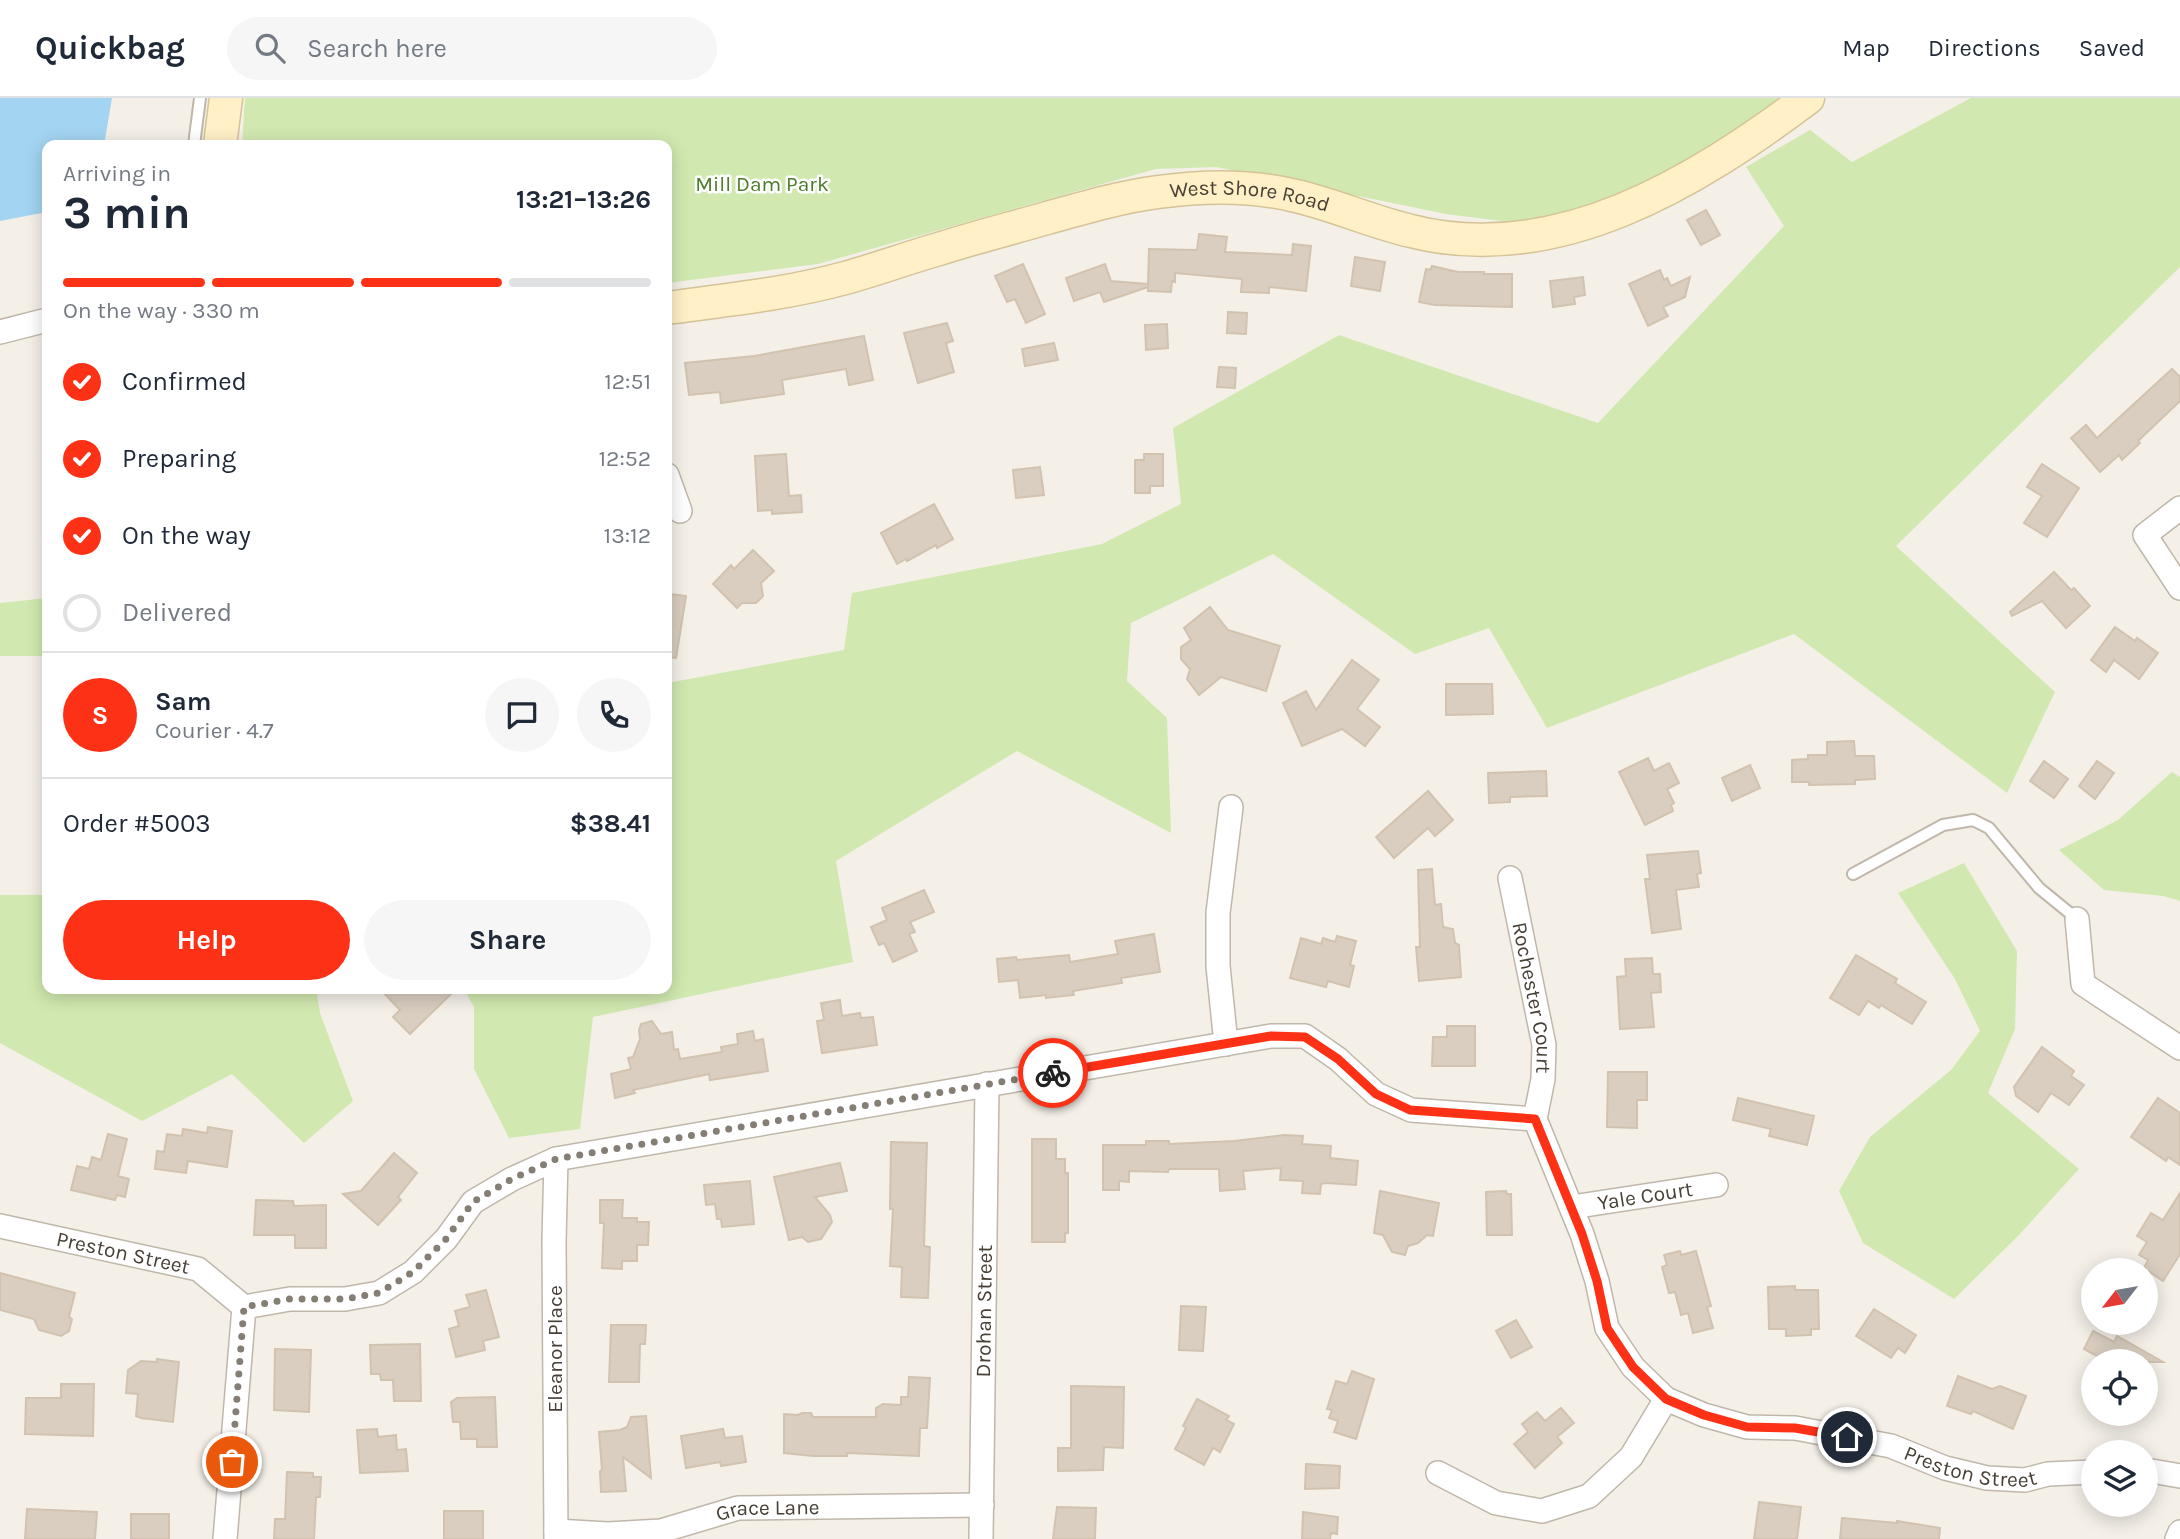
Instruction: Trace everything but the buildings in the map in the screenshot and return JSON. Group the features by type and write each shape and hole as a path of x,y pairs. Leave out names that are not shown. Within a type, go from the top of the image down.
{"street":[{"path":"221,140 226,98"},
{"name":"West Shore Road","path":"672,307 822,284 1085,208 1137,195 1181,189 1248,189 1294,195 1412,232 1456,238 1504,238 1551,231 1608,217 1676,185 1738,148 1808,98"},
{"path":"0,332 42,321"},
{"path":"672,488 680,510"},
{"path":"2180,508 2145,535 2180,588"},
{"path":"1226,1044 1218,965 1218,913 1231,807"},
{"name":"Rochester Court","path":"1510,877 1544,1045 1543,1079 1535,1119"},
{"path":"2077,919 2084,984 2180,1048"},
{"path":"225,1539 244,1307 290,1299 345,1299 379,1293 413,1272 446,1239 473,1202 512,1179 556,1159 1271,1036 1305,1037 1338,1059 1376,1094 1410,1110 1535,1119"},
{"name":"Drohan Street","path":"981,1539 987,1084"},
{"name":"Preston Street","path":"1535,1119 1572,1206 1597,1281 1607,1328 1633,1367 1666,1399 1704,1415 1747,1427 1795,1428 1891,1447 1945,1468 1987,1478 2025,1480 2048,1474 2081,1473"},
{"name":"Eleanor Place","path":"556,1159 556,1535"},
{"name":"Yale Court","path":"1572,1206 1716,1185"},
{"name":"Preston Street","path":"0,1226 198,1269 244,1307"},
{"path":"1438,1473 1496,1503 1507,1505 1542,1510 1589,1496 1631,1457 1666,1399"},
{"path":"2158,1472 2180,1476"},
{"name":"Grace Lane","path":"556,1535 661,1531 738,1507 982,1505"},
{"path":"2177,1539 2180,1532"}],"lane":[{"path":"195,140 200,98"},
{"path":"1853,874 1943,825 1973,820 1989,828 2039,888 2077,919"}],"green space":[{"name":"Mill Dam Park","path":"245,98 1780,98 1646,186 1525,224 1446,214 1216,167 1156,169 818,264 672,282 672,140 242,140"},
{"path":"1971,98 2180,98 2180,267 1896,546 2055,692 2007,793 1794,634 1547,728 1489,628 1415,654 1273,554 1131,623 1127,681 1167,718 1171,833 1017,751 836,861 853,962 593,1017 580,1129 509,1138 474,1069 474,1007 467,994 672,994 672,682 844,650 852,593 1102,544 1181,504 1173,428 1339,335 1598,423 1784,226 1746,167 1810,130 1852,162"},
{"path":"42,599 42,656 0,656 0,603"},
{"path":"2172,772 2180,777 2180,901 2163,896 2104,890 2059,850 2118,820"},
{"path":"1964,863 2017,951 2015,1029 1988,1093 2079,1169 2018,1236 1954,1299 1863,1243 1839,1191 1870,1137 1951,1070 1980,1031 1955,979 1898,893"},
{"path":"0,895 42,895 42,994 317,994 320,1013 353,1101 304,1143 232,1074 142,1121 0,1043"}],"water":[{"path":"0,98 112,98 105,140 42,140 42,213 0,221"}],"way so far":[{"path":"232,1462 244,1307 290,1299 345,1299 379,1293 413,1272 446,1239 473,1202 512,1179 556,1159 1053,1073"}],"route":[{"path":"1053,1073 1271,1036 1305,1037 1338,1059 1376,1094 1410,1110 1535,1119 1582,1234 1597,1281 1607,1328 1633,1367 1666,1399 1704,1415 1747,1427 1795,1428 1847,1437"}]}
